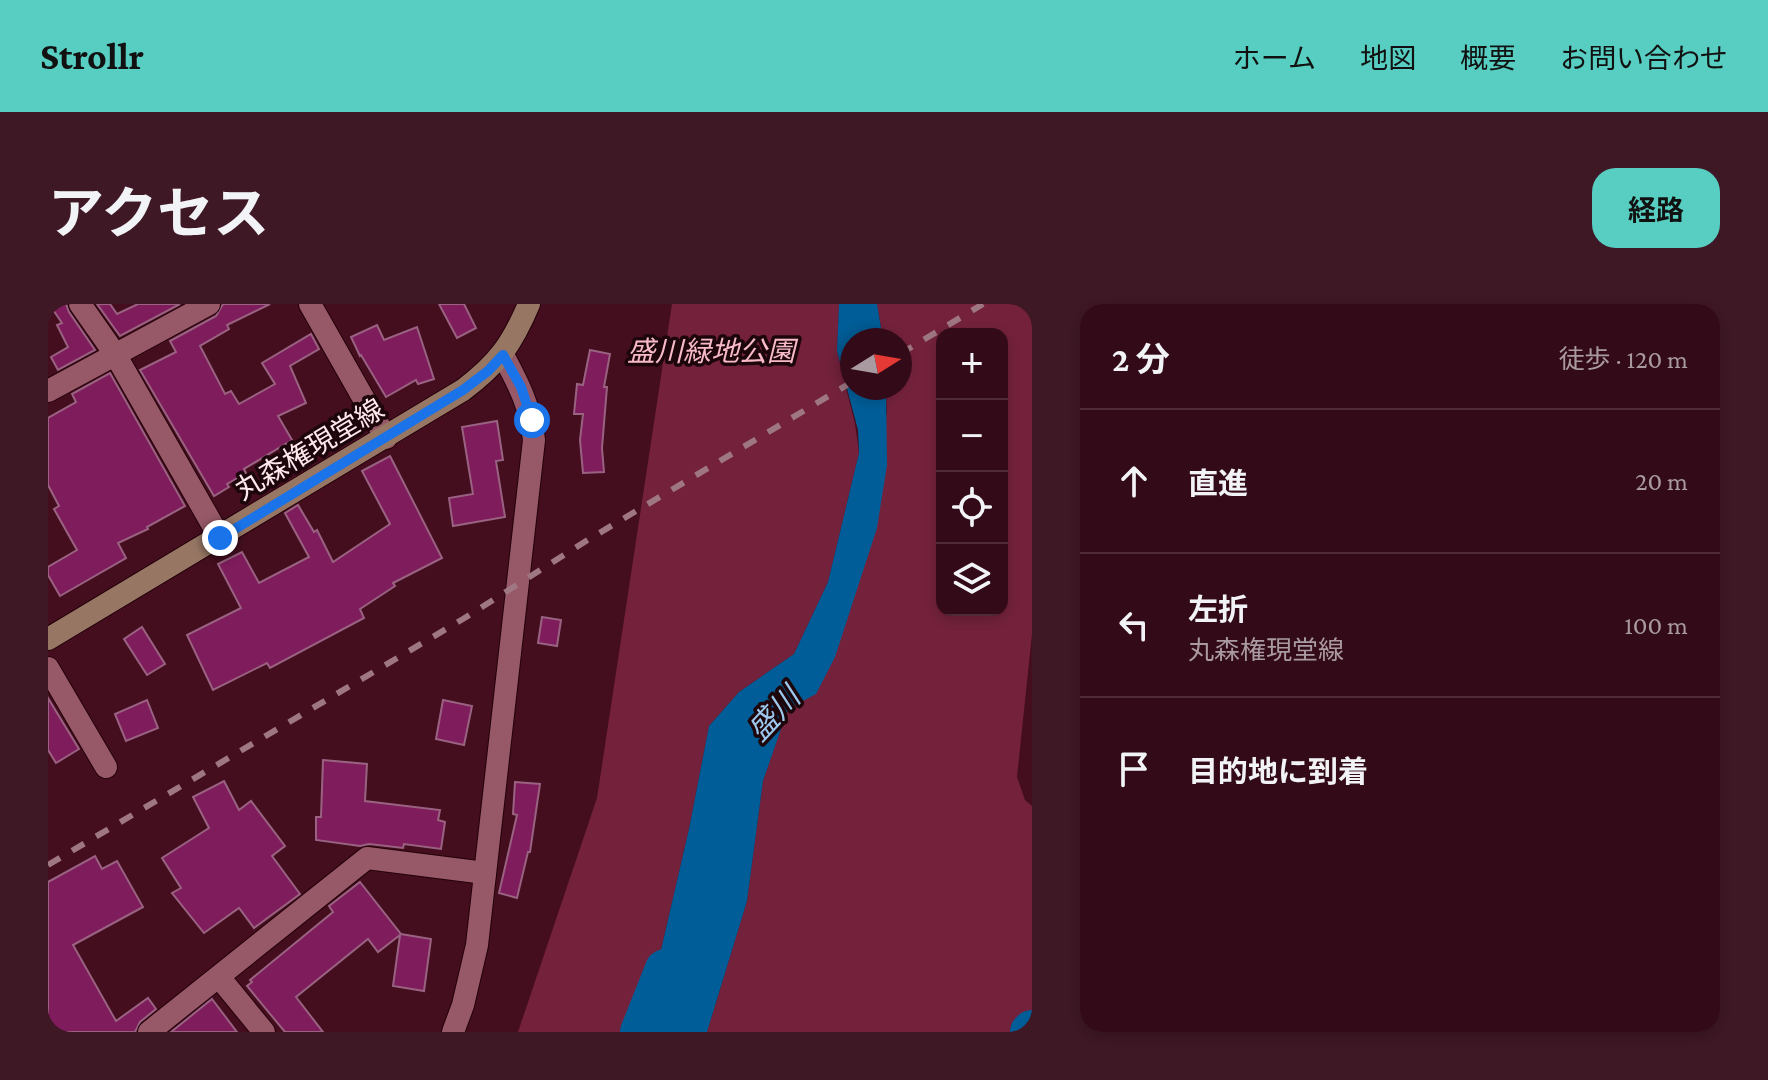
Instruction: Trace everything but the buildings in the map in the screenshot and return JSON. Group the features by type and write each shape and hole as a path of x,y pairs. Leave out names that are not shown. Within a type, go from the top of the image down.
{"main road":[{"name":"丸森権現堂線","path":"48,639 463,390 503,355 517,333 529,304"}],"street":[{"path":"80,304 115,354 220,538"},
{"path":"48,391 209,304"},
{"path":"310,304 386,438"},
{"path":"453,1032 463,1005 477,945 534,440 532,420 521,387 503,355"},
{"path":"48,668 106,767"},
{"path":"149,1032 367,858 485,873"},
{"path":"219,977 264,1032"}],"green space":[{"name":"盛川緑地公園","path":"672,304 839,304 837,351 840,400 849,400 859,453 828,582 794,654 739,692 709,726 689,829 642,1032 518,1032 597,798"},
{"path":"877,304 1032,304 1032,634 1017,777 1025,800 1032,806 1032,1012 1021,1032 707,1032 747,901 763,781 887,413 886,400 912,400 912,328 881,328"}],"water":[{"path":"839,304 877,304 881,328 840,328 840,362 837,351"},
{"path":"850,400 886,400 887,465 877,528 835,657 816,694 788,709 763,781 747,901 707,1032 642,1032 689,829 709,726 739,692 794,654 828,582 859,453 858,430"}],"waterway":[{"name":"盛川","path":"640,1032 665,969"}],"railway":[{"path":"912,347 983,304"},
{"path":"48,865 463,619 586,541 840,389"}],"route":[{"path":"220,538 463,390 503,355 521,387 532,420"}]}
